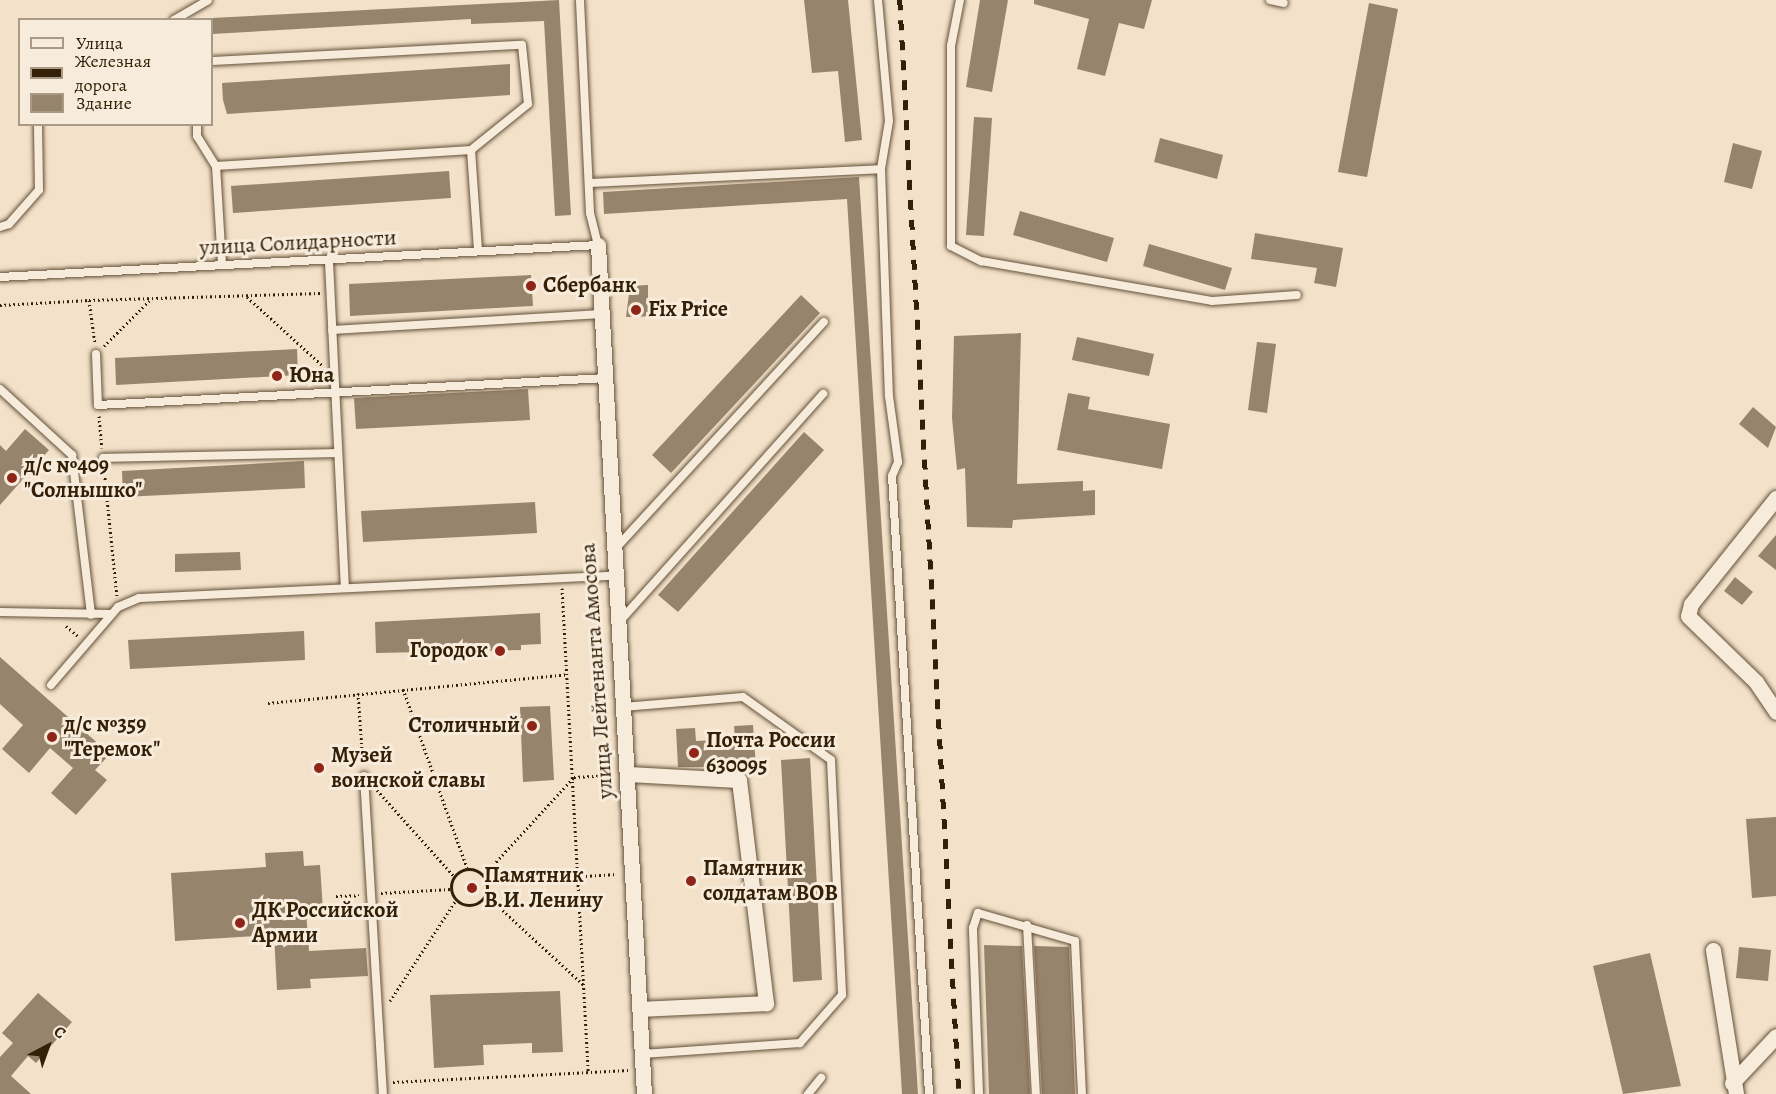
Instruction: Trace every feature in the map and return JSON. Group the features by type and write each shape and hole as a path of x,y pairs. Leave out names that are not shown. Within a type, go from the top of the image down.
{"street":[{"name":"улица Лейтенанта Амосова","path":"598,245 606,378 611,554 619,622 644,1094"},
{"path":"1776,498 1691,604 1688,616 1756,682 1776,712"},
{"path":"627,774 739,780 766,1003 640,1009"},
{"path":"1713,950 1734,1088"},
{"path":"1734,1088 1776,1036"}],"lane":[{"path":"177,18 208,0"},
{"path":"580,0 589,183 598,245"},
{"path":"878,0 889,121 881,169 889,396 898,462 892,476 929,1094"},
{"path":"960,0 951,46 951,246 981,261 1212,301 1297,295"},
{"path":"1270,0 1284,3"},
{"path":"213,61 522,45 528,104 471,150 216,166"},
{"path":"0,226 9,224 39,190 38,126"},
{"path":"197,126 197,136 216,166 222,265"},
{"path":"471,150 478,251"},
{"path":"589,183 881,169"},
{"name":"улица Солидарности","path":"0,277 222,265 329,262 598,245"},
{"path":"329,262 336,453 345,585"},
{"path":"332,330 602,314"},
{"path":"611,554 824,322"},
{"path":"96,354 98,405 335,395 606,378"},
{"path":"0,389 72,455 91,615"},
{"path":"619,622 823,394"},
{"path":"103,458 336,453"},
{"path":"51,684 88,645 118,607 139,598 345,585 561,581 613,576"},
{"path":"0,612 111,614"},
{"path":"623,706 743,697 831,760 842,995 800,1043 643,1062"},
{"path":"364,776 383,1094"},
{"path":"980,1094 974,928 978,913 1076,940 1082,1094"},
{"path":"1027,925 1036,1094"},
{"path":"808,1094 821,1077"}],"path":[{"path":"0,304 89,300 149,301 331,293"},
{"path":"245,295 334,376"},
{"path":"89,300 96,354"},
{"path":"96,354 149,301"},
{"path":"98,405 118,607"},
{"path":"561,581 580,876 588,1071"},
{"path":"52,613 88,645"},
{"path":"268,703 403,688 568,674"},
{"path":"403,688 467,868 484,875 487,882 486,895"},
{"path":"358,693 364,776 454,876"},
{"path":"484,875 574,777 627,774"},
{"path":"467,868 454,876 451,889 456,900 466,905 486,895"},
{"path":"487,882 632,874"},
{"path":"336,896 451,889"},
{"path":"486,895 584,986"},
{"path":"378,1019 456,900"},
{"path":"383,1083 588,1071 643,1062"}],"building":[{"path":"559,0 571,215 555,216 544,21 471,24 471,19 213,34 212,18"},
{"path":"804,0 848,0 862,140 845,142 838,71 812,73"},
{"path":"980,0 1008,0 992,92 966,87"},
{"path":"1034,0 1152,0 1144,29 1119,23 1105,76 1077,69 1089,19 1034,4"},
{"path":"1369,3 1398,9 1367,177 1338,172"},
{"path":"510,64 510,95 227,114 223,100 222,83"},
{"path":"974,117 992,118 984,236 966,235"},
{"path":"1160,138 1223,155 1217,179 1154,162"},
{"path":"1733,143 1762,151 1752,189 1724,182"},
{"path":"449,171 451,198 233,213 231,186"},
{"path":"859,177 918,1094 902,1094 847,199 604,214 603,192"},
{"path":"1020,211 1114,238 1107,262 1013,235"},
{"path":"1255,233 1343,248 1336,287 1314,283 1317,268 1251,259"},
{"path":"1149,244 1232,268 1225,290 1143,266"},
{"path":"531,275 533,306 350,316 349,284"},
{"path":"648,285 648,300 658,300 659,316 626,317 630,286"},
{"path":"801,295 820,313 671,473 652,455"},
{"path":"1021,333 1017,484 1083,481 1083,491 1095,490 1095,515 1013,520 1012,528 967,527 965,468 957,470 952,418 954,336"},
{"path":"1077,337 1154,354 1149,376 1072,360"},
{"path":"1257,342 1276,344 1267,413 1248,410"},
{"path":"297,349 298,375 116,385 115,358"},
{"path":"528,389 530,420 356,429 354,398"},
{"path":"1068,393 1090,397 1088,409 1170,424 1162,469 1057,450"},
{"path":"1753,407 1776,427 1768,448 1739,424"},
{"name":"д/с №409 \"Солнышко\"","path":"25,429 49,450 0,505 0,445 6,451"},
{"path":"804,432 824,450 678,612 658,595"},
{"path":"304,461 305,488 123,497 122,471"},
{"path":"535,502 537,533 363,542 361,511"},
{"path":"1776,535 1776,570 1758,556"},
{"path":"240,552 241,570 175,572 175,554"},
{"path":"1735,577 1753,592 1742,605 1724,591"},
{"path":"540,613 541,644 521,645 521,650 376,653 375,622"},
{"path":"304,631 305,660 130,669 128,640"},
{"name":"д/с №359 \"Теремок\"","path":"0,657 110,754 95,770 107,780 76,815 51,793 73,768 50,748 29,773 2,749 23,725 0,704"},
{"path":"550,706 554,780 523,782 520,707"},
{"path":"753,725 756,767 678,767 676,729 695,728 696,741 735,739 734,726"},
{"path":"810,758 822,980 793,982 781,760"},
{"path":"1776,817 1776,896 1752,898 1746,819"},
{"name":"ДК Российской Армии","path":"303,851 304,866 320,865 323,910 306,911 309,951 366,948 368,976 310,979 311,988 277,990 274,935 175,941 171,873 266,867 265,853"},
{"path":"984,945 1022,946 1030,1094 989,1094"},
{"path":"1034,946 1069,947 1075,1094 1042,1094"},
{"path":"1739,947 1771,950 1768,981 1736,978"},
{"path":"1650,953 1681,1086 1623,1094 1593,966"},
{"path":"560,991 563,1052 532,1053 532,1043 483,1045 484,1065 434,1068 430,995"},
{"path":"38,993 72,1022 36,1063 28,1056 11,1076 31,1094 0,1094 0,1057 13,1043 2,1033"}],"railway":[{"path":"900,0 959,1094"}],"place":[{"name":"Сбербанк","path":"531,286"},
{"name":"Fix Price","path":"636,310"},
{"name":"Юна","path":"277,376"},
{"name":"д/с №409 \"Солнышко\"","path":"12,478"},
{"name":"Городок","path":"500,651"},
{"name":"Столичный","path":"532,726"},
{"name":"д/с №359 \"Теремок\"","path":"52,737"},
{"name":"Почта России 630095","path":"694,753"},
{"name":"Музей воинской славы","path":"319,768"},
{"name":"Памятник солдатам ВОВ","path":"691,881"},
{"name":"Памятник В.И. Ленину","path":"472,888"},
{"name":"ДК Российской Армии","path":"240,923"}]}
